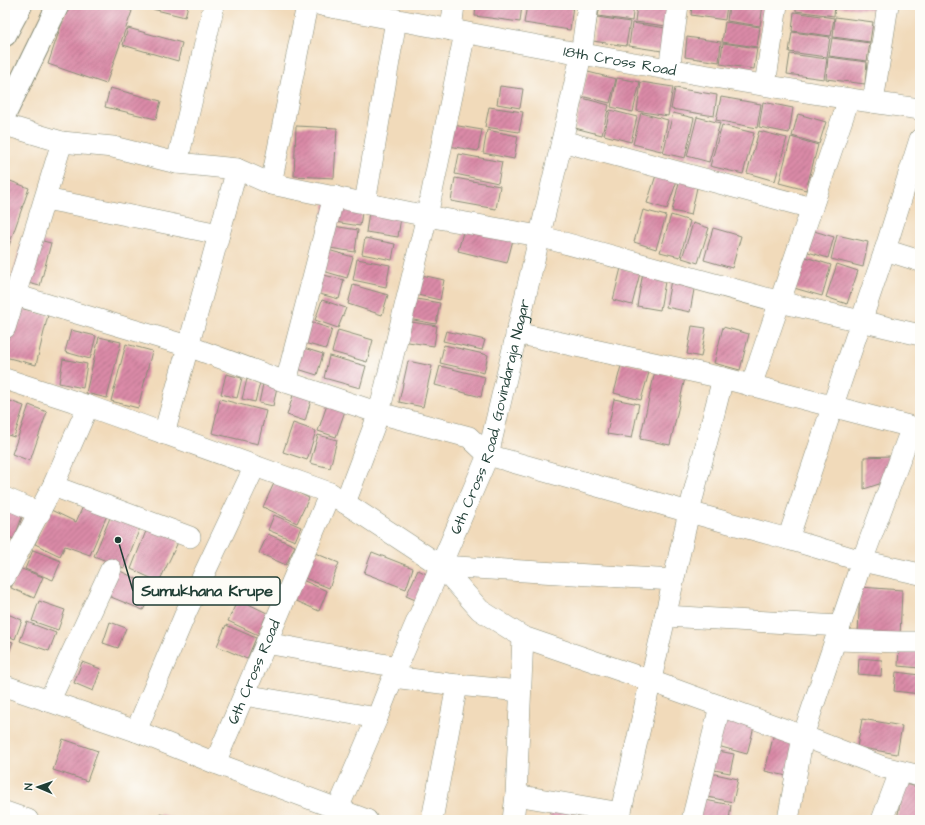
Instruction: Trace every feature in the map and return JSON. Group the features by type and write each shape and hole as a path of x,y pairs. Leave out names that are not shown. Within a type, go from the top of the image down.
{"main road":[{"path":"5,35 21,5"},
{"path":"5,114 58,5"}],"street":[{"path":"177,163 214,5"},
{"path":"271,184 306,5"},
{"name":"18th Cross Road","path":"321,5 581,55 849,99 920,109"},
{"name":"6th Cross Road","path":"215,763 266,643 380,413 427,216 458,31 454,5"},
{"name":"6th Cross Road, Govindaraja Nagar","path":"335,815 488,455 562,141 581,55 588,5"},
{"path":"670,70 678,5"},
{"path":"765,85 777,5"},
{"path":"873,102 888,5"},
{"path":"364,202 396,20"},
{"path":"751,386 849,99"},
{"path":"5,125 62,142 113,147 177,163 237,169 271,184 427,216 539,236 780,302 920,335"},
{"path":"788,539 885,250 920,139"},
{"path":"562,141 812,208"},
{"path":"5,328 62,142"},
{"path":"164,434 237,169"},
{"path":"286,382 334,196"},
{"path":"45,199 219,234"},
{"path":"885,250 920,261"},
{"path":"15,295 188,346 286,382 380,413 469,437 488,455 862,561 920,574"},
{"path":"516,333 723,378 916,428 862,561 803,736 788,820"},
{"path":"516,795 620,816 673,580 723,378"},
{"path":"5,379 88,406 255,466 337,498 441,566 480,610 524,638 651,681 803,736 882,768 920,776"},
{"path":"5,577 40,513 88,406"},
{"path":"136,732 187,610 255,466"},
{"path":"53,486 190,537"},
{"path":"5,498 40,513"},
{"path":"441,566 673,580"},
{"path":"47,700 55,689 111,569"},
{"path":"665,616 838,633 900,642 920,642"},
{"path":"513,820 516,795 520,691 524,638"},
{"path":"266,643 457,686 520,691"},
{"path":"5,686 136,732 215,763 335,815 367,820"},
{"path":"432,820 457,686"},
{"path":"244,695 377,718"},
{"path":"692,820 720,706"},
{"path":"882,820 900,772"},
{"path":"6,814 28,820"}],"building":[{"path":"68,5 115,5 132,11 106,84 48,64"},
{"path":"145,5 188,5 185,17 144,7"},
{"path":"476,5 522,5 520,22 475,16"},
{"path":"527,5 573,5 570,30 524,23"},
{"path":"600,5 634,5 632,21 598,16"},
{"path":"637,5 650,5 668,8 666,26 635,22"},
{"path":"692,5 727,5 725,20 691,15"},
{"path":"729,5 763,5 760,26 727,21"},
{"path":"796,5 835,5 834,16 796,11"},
{"path":"837,5 877,5 877,10 837,7"},
{"path":"794,12 834,18 831,36 792,31"},
{"path":"597,17 630,22 626,46 593,41"},
{"path":"835,17 873,22 870,42 833,37"},
{"path":"725,22 760,27 757,47 722,42"},
{"path":"632,23 666,28 662,51 629,46"},
{"path":"128,28 182,43 178,61 123,45"},
{"path":"792,32 830,37 827,57 789,52"},
{"path":"687,37 721,42 719,62 685,57"},
{"path":"832,38 870,43 867,61 829,56"},
{"path":"723,43 757,48 754,69 720,64"},
{"path":"790,54 827,59 824,79 787,74"},
{"path":"828,57 867,62 865,84 826,79"},
{"path":"588,72 616,79 610,103 581,96"},
{"path":"617,78 640,82 633,112 611,107"},
{"path":"641,82 673,87 668,116 637,111"},
{"path":"500,86 523,89 520,108 497,104"},
{"path":"110,88 161,101 156,119 105,107"},
{"path":"675,88 717,95 714,116 671,109"},
{"path":"721,97 761,104 757,128 716,120"},
{"path":"582,98 609,105 602,135 575,128"},
{"path":"763,102 793,108 789,133 759,127"},
{"path":"489,107 523,112 519,132 485,127"},
{"path":"610,110 637,117 631,142 604,135"},
{"path":"641,113 668,120 661,151 633,144"},
{"path":"673,113 694,118 685,158 663,153"},
{"path":"798,114 826,122 819,144 792,136"},
{"path":"697,117 720,123 709,162 687,156"},
{"path":"447,124 482,130 478,151 443,145"},
{"path":"722,125 754,133 743,174 710,166"},
{"path":"296,126 337,128 334,178 294,176"},
{"path":"487,130 518,136 514,159 483,153"},
{"path":"759,131 787,138 775,181 747,173"},
{"path":"791,137 818,145 806,190 779,183"},
{"path":"459,154 502,162 498,183 455,174"},
{"path":"658,169 679,175 667,209 647,203"},
{"path":"455,178 500,186 496,209 451,201"},
{"path":"680,178 698,183 691,215 672,211"},
{"path":"5,179 29,188 5,257"},
{"path":"325,201 363,206 360,226 322,220"},
{"path":"643,210 666,216 656,249 634,242"},
{"path":"369,212 401,217 398,237 366,232"},
{"path":"671,215 690,221 680,257 660,252"},
{"path":"693,223 709,228 698,263 682,258"},
{"path":"321,224 358,230 355,252 317,246"},
{"path":"464,228 513,240 507,263 458,251"},
{"path":"713,228 741,236 732,268 704,260"},
{"path":"814,231 834,237 828,258 808,252"},
{"path":"837,235 868,242 863,267 831,259"},
{"path":"23,236 51,243 40,286 12,279"},
{"path":"365,238 395,244 392,260 362,254"},
{"path":"321,248 353,257 347,278 316,269"},
{"path":"796,254 831,265 822,296 787,286"},
{"path":"357,259 390,265 386,287 353,280"},
{"path":"837,264 858,271 847,304 826,297"},
{"path":"621,268 640,273 632,305 613,300"},
{"path":"312,272 344,280 339,299 308,291"},
{"path":"643,272 666,276 660,310 637,306"},
{"path":"417,274 444,280 440,300 413,294"},
{"path":"671,280 695,284 690,312 666,307"},
{"path":"353,285 388,295 382,315 348,304"},
{"path":"411,298 440,303 436,324 408,319"},
{"path":"322,300 346,308 338,328 315,320"},
{"path":"12,306 48,315 36,365 5,357 5,333"},
{"path":"300,319 332,329 326,349 293,340"},
{"path":"405,321 437,326 434,346 402,341"},
{"path":"692,326 706,328 701,357 687,354"},
{"path":"723,327 749,334 740,370 714,363"},
{"path":"71,330 96,336 90,359 65,352"},
{"path":"338,330 373,340 367,362 332,352"},
{"path":"446,331 485,340 482,350 443,341"},
{"path":"99,337 121,342 107,398 86,393"},
{"path":"126,344 152,351 138,408 111,401"},
{"path":"294,345 323,354 317,375 288,366"},
{"path":"444,345 488,355 484,373 440,363"},
{"path":"329,356 366,366 360,388 324,378"},
{"path":"63,359 87,364 83,388 59,383"},
{"path":"408,361 432,366 423,407 399,402"},
{"path":"622,362 650,369 641,400 614,393"},
{"path":"440,366 485,377 481,397 435,385"},
{"path":"655,371 685,378 670,445 640,439"},
{"path":"226,374 242,378 237,398 221,394"},
{"path":"247,379 260,383 255,402 242,399"},
{"path":"263,384 277,387 273,406 259,403"},
{"path":"294,392 312,397 305,421 287,415"},
{"path":"220,399 266,411 258,444 212,433"},
{"path":"614,399 639,404 632,438 607,434"},
{"path":"10,401 24,406 14,437 5,434 5,415"},
{"path":"328,402 346,408 336,437 318,431"},
{"path":"29,405 47,412 30,461 12,454"},
{"path":"293,423 316,431 307,460 283,452"},
{"path":"318,435 337,440 330,468 310,463"},
{"path":"891,456 888,481 864,489 864,457"},
{"path":"275,481 309,498 297,523 263,507"},
{"path":"84,504 108,513 90,555 65,546 60,556 35,544 51,510 76,522"},
{"path":"5,505 24,512 14,539 5,536"},
{"path":"112,513 142,523 124,568 94,556"},
{"path":"274,515 301,527 295,541 268,530"},
{"path":"148,526 180,538 159,582 131,569"},
{"path":"268,534 295,546 286,565 259,553"},
{"path":"33,550 61,561 53,580 25,569"},
{"path":"310,551 339,563 329,588 300,576"},
{"path":"372,552 413,568 406,589 364,573"},
{"path":"19,568 43,577 34,598 11,588"},
{"path":"116,569 156,588 143,610 106,595"},
{"path":"418,570 431,576 420,602 406,596"},
{"path":"300,579 327,591 319,611 292,599"},
{"path":"860,587 902,590 900,637 858,635"},
{"path":"238,599 267,613 258,635 228,621"},
{"path":"39,601 65,610 58,630 32,621"},
{"path":"5,613 22,620 15,639 5,635"},
{"path":"27,622 56,633 49,651 20,641"},
{"path":"110,622 126,628 118,648 103,643"},
{"path":"226,625 256,638 247,659 217,646"},
{"path":"5,639 13,642 5,663"},
{"path":"899,646 920,647 920,668 898,666"},
{"path":"859,658 882,660 881,676 858,674"},
{"path":"82,662 101,669 93,691 74,683"},
{"path":"896,672 920,675 920,694 894,691"},
{"path":"722,715 755,723 747,754 714,745"},
{"path":"862,719 902,726 897,754 857,747"},
{"path":"774,733 796,738 787,776 765,771"},
{"path":"63,739 98,751 87,781 53,770"},
{"path":"713,750 734,754 730,773 709,769"},
{"path":"706,772 738,779 733,802 702,796"},
{"path":"903,784 920,787 920,820 897,820"},
{"path":"700,799 731,805 729,820 696,820"},
{"path":"552,807 604,820 549,820"},
{"path":"160,814 181,820 158,820"}],"place":[{"name":"Sumukhana Krupe","path":"118,540"}]}
